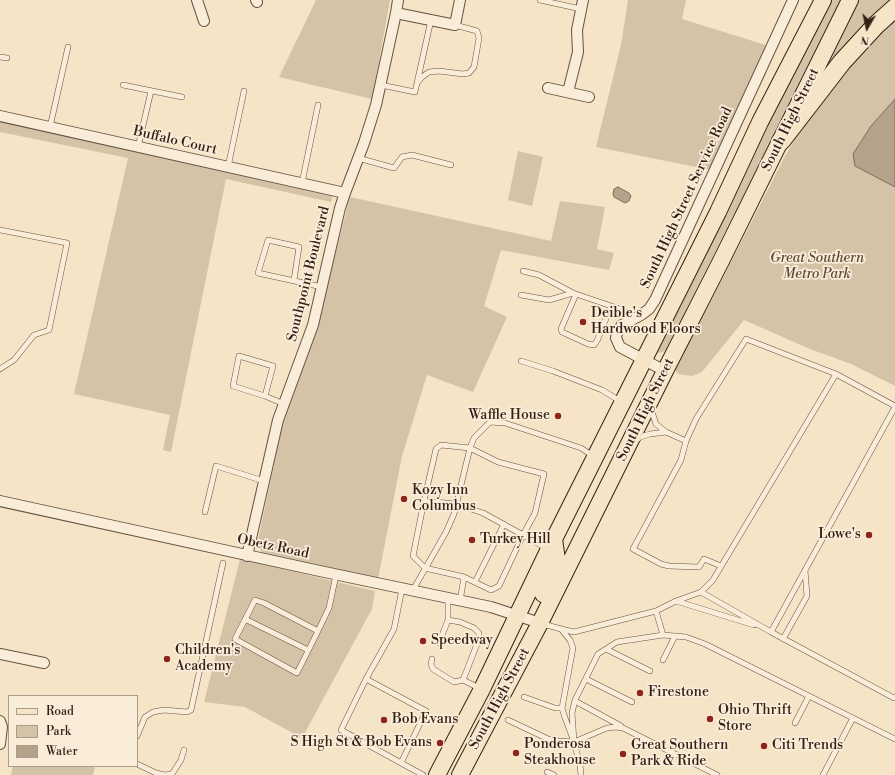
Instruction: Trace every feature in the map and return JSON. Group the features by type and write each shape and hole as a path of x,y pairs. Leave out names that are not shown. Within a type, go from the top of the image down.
{"highway":[{"path":"780,141 842,62 876,25 895,8"}],"main road":[{"name":"South High Street","path":"437,775 482,689 595,457 718,212 760,122 823,0"},
{"name":"South High Street","path":"460,775 540,623 665,371 722,261 850,0"},
{"path":"540,623 536,610 537,604 557,560 552,544"}],"street":[{"path":"197,0 204,21"},
{"name":"Southpoint Boulevard","path":"247,556 278,420 313,325 345,193 369,128 381,85 398,0"},
{"path":"396,13 455,25 460,0"},
{"name":"South High Street Service Road","path":"665,371 620,347 616,338 619,329 626,322 649,309 655,300 793,0"},
{"path":"568,92 578,52 577,30 582,5"},
{"path":"548,88 589,97"},
{"name":"Buffalo Court","path":"0,116 345,193"},
{"name":"Obetz Road","path":"0,502 491,607 540,623"},
{"path":"0,654 44,663"},
{"path":"0,721 2,727 0,744"}],"lane":[{"path":"540,0 582,5"},
{"path":"381,85 415,92 431,20"},
{"path":"418,82 429,72 439,71 463,74 470,73 474,67 479,38 477,31 455,25"},
{"path":"50,127 68,47"},
{"path":"0,57 8,58"},
{"path":"123,85 182,97"},
{"path":"138,147 150,91"},
{"path":"228,167 244,91"},
{"path":"302,183 318,105"},
{"path":"358,158 394,168 402,157 412,155 451,165"},
{"path":"0,230 67,244 49,330 34,335 14,360 0,369"},
{"path":"294,280 298,247 268,240 258,273 322,287"},
{"path":"523,271 539,275 574,294 623,310 633,319"},
{"path":"574,294 561,329 562,332 588,344 594,344 597,341 611,306"},
{"path":"521,295 549,300 574,294"},
{"path":"721,566 704,559 699,567 669,566 660,564 633,549 681,460 686,441 696,419 746,339 836,374 895,407 771,632"},
{"path":"265,396 273,366 239,356 233,386 265,396 284,404"},
{"path":"521,361 553,370 602,390 623,402"},
{"path":"540,623 574,632 656,610 701,592 713,580 836,374"},
{"path":"650,402 652,415 656,424 666,432 686,441"},
{"path":"424,775 341,730 366,679 394,629 407,590 425,568 446,532 454,514 470,448 474,438 490,422 505,423 581,448 595,457"},
{"path":"627,448 640,437 666,432"},
{"path":"441,446 470,448 498,462 544,474 535,513 499,586 491,590 464,577 425,568 413,556 424,501 436,448 441,446"},
{"path":"205,512 216,466 264,481"},
{"path":"424,501 456,504 484,513 523,535 552,544"},
{"path":"475,582 504,524"},
{"path":"138,734 145,717 153,712 164,710 187,712 191,710 223,563"},
{"path":"783,639 807,596 805,570"},
{"path":"318,631 264,603 255,600 235,639 297,673 318,631 329,608 336,575"},
{"path":"460,601 464,577"},
{"path":"701,592 783,639 894,698 895,697"},
{"path":"439,643 448,620 448,599"},
{"path":"676,601 761,627"},
{"path":"656,610 663,635"},
{"path":"245,619 308,650"},
{"path":"448,620 460,622 474,628 479,633 479,639 463,680"},
{"path":"561,629 570,640 573,648 562,708 574,742 581,775"},
{"path":"574,742 572,713 575,701 598,654 617,642 663,635 686,637 705,644 895,739"},
{"path":"663,660 675,636"},
{"path":"606,649 650,671"},
{"path":"432,659 431,664 433,669 454,682 463,680 482,689"},
{"path":"366,679 426,711 401,763"},
{"path":"586,679 632,702"},
{"path":"795,723 809,696"},
{"path":"524,697 555,708 562,708"},
{"path":"575,701 623,728 717,775"},
{"path":"823,775 853,718"},
{"path":"508,720 548,739 574,742 607,728 623,728"},
{"path":"138,764 156,773 165,775 172,774 181,760 184,750"},
{"path":"547,772 554,775"}],"green space":[{"path":"316,0 390,0 372,99 279,77"},
{"path":"628,0 686,0 682,19 769,46 711,170 596,147 621,45"},
{"path":"830,0 842,0 665,351 653,355"},
{"path":"858,0 891,0 882,6 827,66"},
{"name":"Great Southern Metro Park","path":"895,14 895,386 851,364 810,349 744,320 702,372 692,376 678,374 674,368 708,307 784,158 805,121 846,65"},
{"path":"0,120 333,193 331,202 226,179 171,452 163,450 170,415 74,394 128,158 0,132"},
{"path":"518,151 543,157 532,206 508,200"},
{"path":"350,197 551,241 560,201 605,207 597,249 614,253 609,270 501,250 484,306 507,317 473,392 427,375 402,456 378,579 264,555 257,545 283,422 315,332"},
{"path":"240,559 375,591 372,609 302,738 245,707 204,702"},
{"path":"13,767 95,767 93,775 11,775"}],"water":[{"path":"895,99 895,187 855,166 853,154 871,126"},
{"path":"618,187 629,193 631,196 629,201 625,203 614,197 614,189"}],"place":[{"name":"Deible's Hardwood Floors","path":"583,322"},
{"name":"Waffle House","path":"558,416"},
{"name":"Kozy Inn Columbus","path":"404,499"},
{"name":"Lowe's","path":"869,535"},
{"name":"Turkey Hill","path":"472,540"},
{"name":"Speedway","path":"423,641"},
{"name":"Children's Academy","path":"167,659"},
{"name":"Firestone","path":"640,693"},
{"name":"Ohio Thrift Store","path":"710,719"},
{"name":"Bob Evans","path":"384,720"},
{"name":"S High St & Bob Evans","path":"440,743"},
{"name":"Citi Trends","path":"764,746"},
{"name":"Ponderosa Steakhouse","path":"516,753"},
{"name":"Great Southern Park & Ride","path":"623,754"}]}
